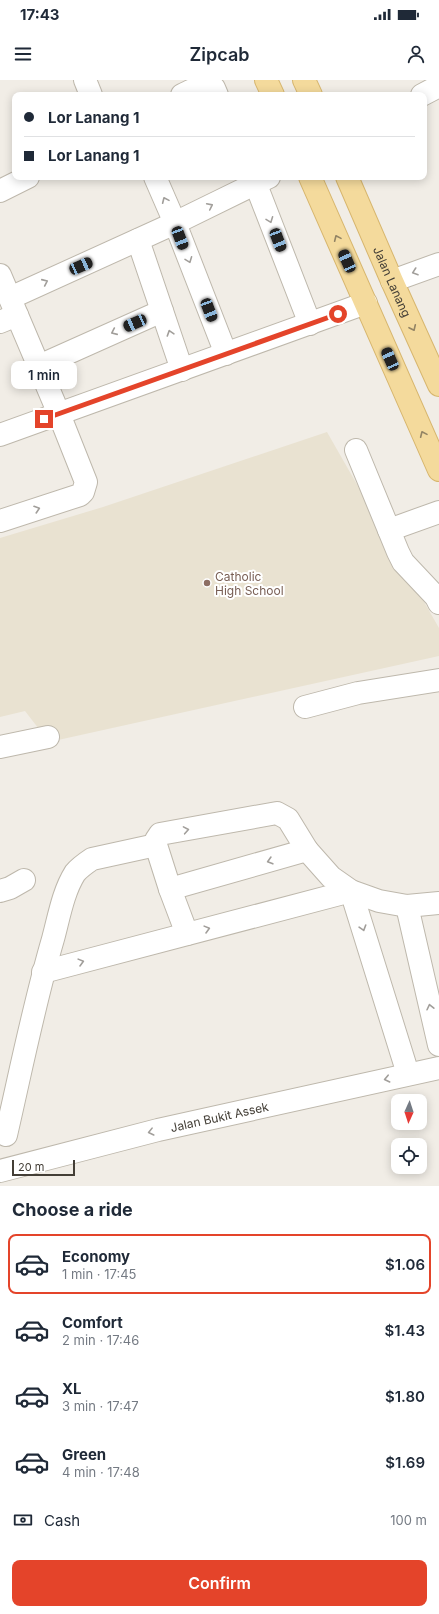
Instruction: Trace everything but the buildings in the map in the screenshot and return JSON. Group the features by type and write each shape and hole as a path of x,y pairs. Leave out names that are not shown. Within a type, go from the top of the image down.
{"main road":[{"path":"266,80 272,92"},
{"path":"304,80 310,92"},
{"path":"311,180 439,470"},
{"name":"Jalan Lanang","path":"348,180 392,281 438,380"}],"street":[{"path":"85,80 90,92"},
{"path":"188,92 200,86 208,86 214,88 216,92"},
{"path":"427,92 439,86"},
{"path":"0,191 22,180"},
{"path":"156,180 175,223 226,354"},
{"path":"9,311 138,240 175,223 257,180"},
{"path":"259,180 310,324"},
{"path":"138,240 182,370"},
{"path":"392,281 439,264"},
{"path":"0,275 9,311 39,366 86,482 83,492 76,497 0,521"},
{"path":"0,435 366,303"},
{"path":"39,366 162,311"},
{"path":"356,450 403,562 436,597 439,603"},
{"path":"389,530 439,512"},
{"path":"305,708 358,693 439,680"},
{"path":"0,747 48,737"},
{"path":"187,934 170,889 156,845 156,840 160,834 277,813 288,819 307,850 331,877 351,891 379,901 407,906 439,903"},
{"path":"6,1136 44,972 64,897 76,872 82,865 92,859 156,845"},
{"path":"170,889 307,850"},
{"path":"0,891 10,888 24,880"},
{"path":"44,972 351,891"},
{"path":"351,891 408,1074"},
{"path":"407,906 439,1046"},
{"name":"Jalan Bukit Assek","path":"0,1170 158,1130 439,1068"}],"shaded area":[{"name":"Catholic High School","path":"327,432 439,628 439,656 49,742 25,711 0,717 0,538 103,507"}],"place":[{"name":"Catholic High School","path":"207,583"}],"route":[{"path":"44,419 338,314"}]}
